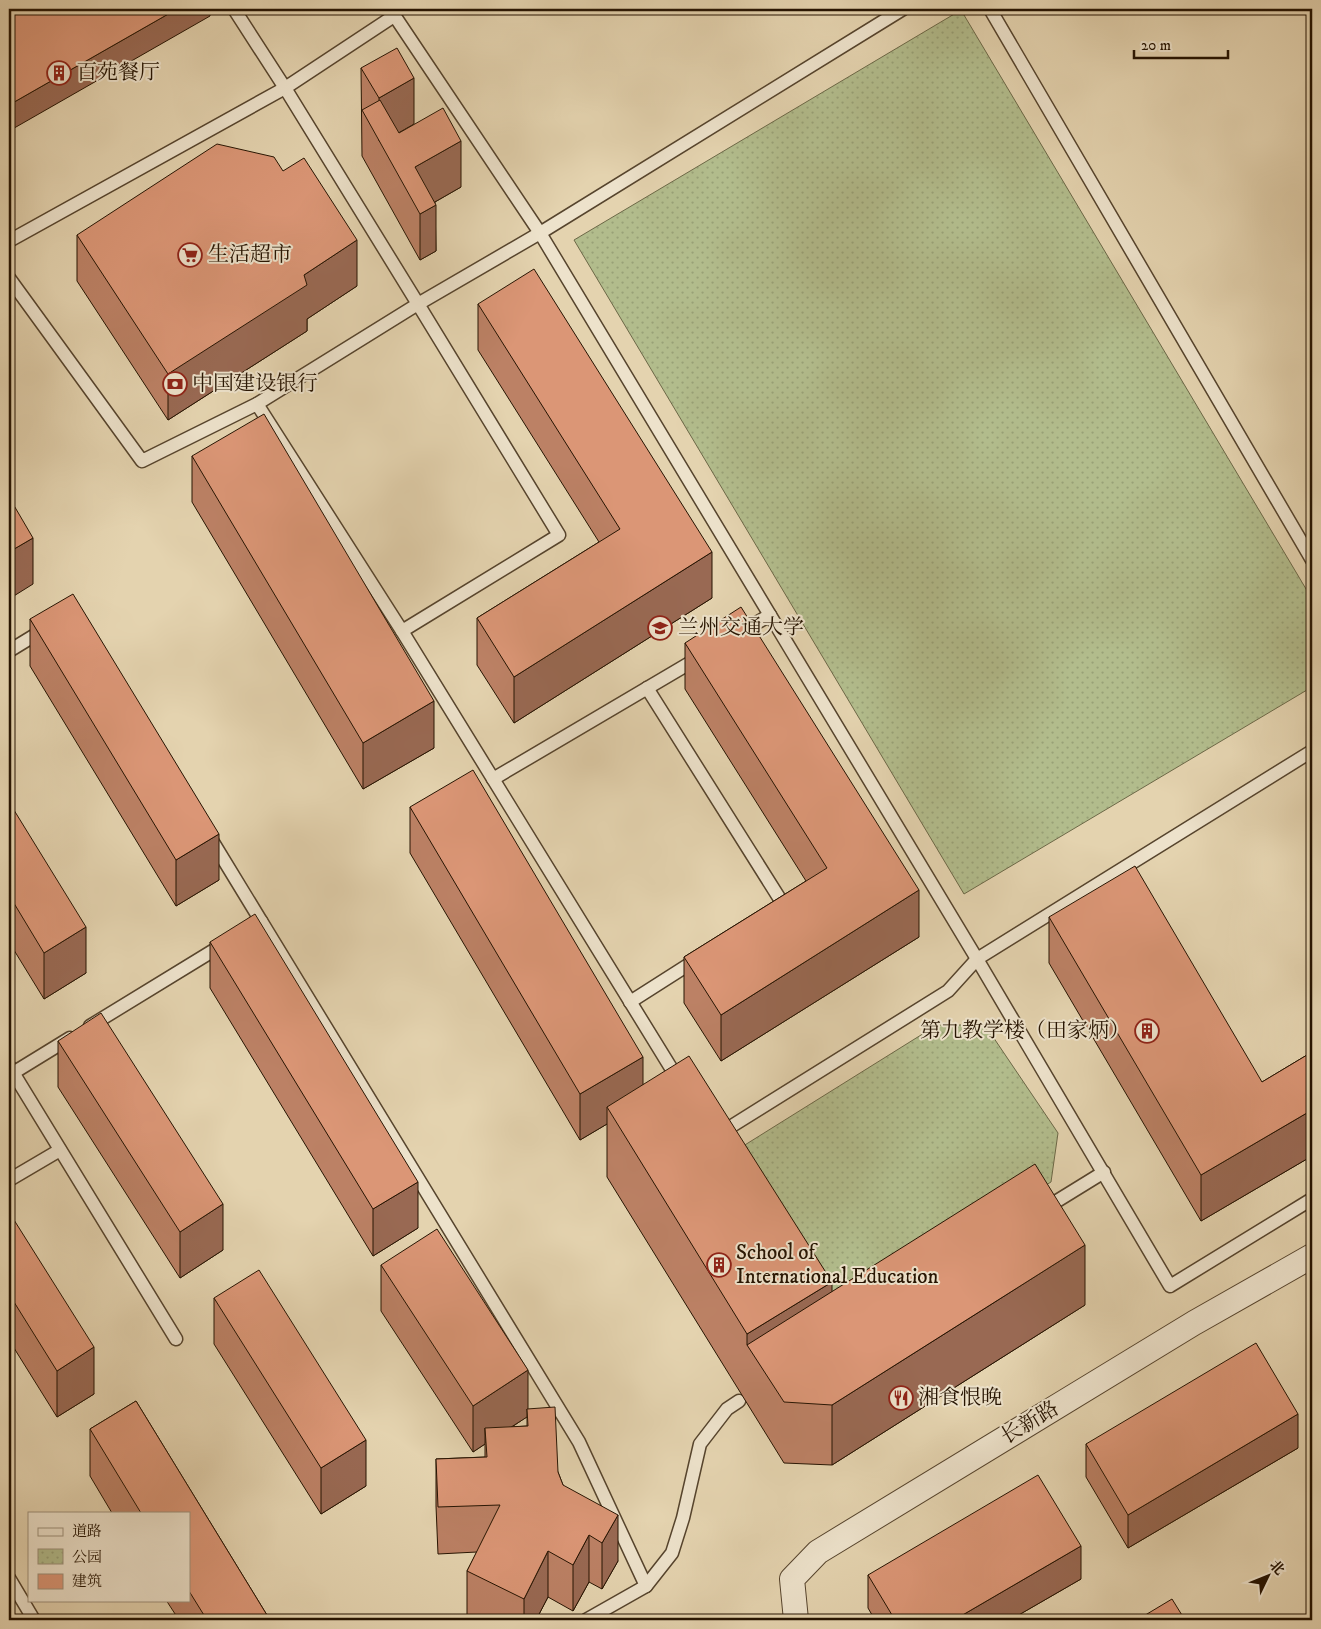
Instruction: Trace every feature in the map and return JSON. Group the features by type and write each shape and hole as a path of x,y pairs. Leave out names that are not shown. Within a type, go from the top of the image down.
{"street":[{"name":"长新路","path":"796,1620 792,1579 818,1552 1186,1328 1312,1256"}],"lane":[{"path":"234,9 285,88 559,535 402,631"},
{"path":"9,278 142,461 257,404 418,304 540,233 903,9"},
{"path":"990,9 1312,560"},
{"path":"9,241 285,88 392,12 540,233 977,959 1170,1286 1312,1199"},
{"path":"257,404 402,631 687,1095"},
{"path":"729,640 770,615"},
{"path":"9,651 55,623"},
{"path":"493,779 713,649"},
{"path":"647,688 783,904 767,914"},
{"path":"713,1138 948,991 977,959 1312,751"},
{"path":"205,830 579,1442 646,1586"},
{"path":"176,1339 11,1069 261,921"},
{"path":"630,1002 710,950"},
{"path":"9,1180 60,1150"},
{"path":"1037,1214 1104,1172"},
{"path":"586,1620 646,1586 672,1553 684,1518 700,1444 727,1408 739,1400"},
{"path":"9,1578 34,1620"}],"green space":[{"path":"961,10 1312,599 1312,687 964,894 574,240"},
{"path":"937,1025 985,1025 1058,1133 1051,1182 836,1312 740,1148"}],"building":[{"name":"百苑餐厅","path":"9,9 177,9 9,105"},
{"path":"397,48 414,78 379,98 361,68"},
{"path":"380,100 399,133 443,108 461,141 415,167 436,205 420,214 362,110"},
{"path":"217,144 274,157 283,171 304,158 357,240 304,275 307,285 168,374 77,235"},
{"path":"534,269 712,552 514,677 477,618 620,529 478,304"},
{"path":"264,414 434,701 363,743 192,456"},
{"path":"9,497 33,538 9,552"},
{"path":"73,594 219,834 176,860 30,619"},
{"path":"741,607 919,890 721,1015 684,957 827,868 685,643"},
{"path":"473,770 643,1057 580,1094 410,807"},
{"path":"9,802 86,927 44,953 9,895"},
{"name":"第九教学楼（田家炳）","path":"1135,866 1262,1082 1312,1052 1312,1110 1201,1175 1049,917"},
{"path":"255,914 418,1182 373,1209 210,942"},
{"path":"101,1013 223,1204 180,1232 58,1041"},
{"path":"689,1056 832,1282 747,1334 607,1107"},
{"path":"1035,1164 1085,1245 832,1405 784,1402 747,1345"},
{"path":"9,1212 94,1347 57,1371 9,1294"},
{"path":"437,1229 528,1370 473,1406 381,1265"},
{"path":"259,1270 366,1440 321,1468 214,1298"},
{"path":"1256,1343 1298,1414 1128,1515 1086,1444"},
{"path":"136,1401 270,1620 207,1620 190,1593 190,1512 140,1512 90,1429"},
{"path":"555,1407 558,1472 563,1485 618,1515 602,1543 589,1535 573,1565 548,1551 524,1599 467,1571 500,1505 438,1507 436,1459 487,1457 485,1428 528,1426 527,1409"},
{"path":"1038,1475 1081,1546 954,1620 895,1620 868,1575"},
{"path":"1172,1599 1185,1620 1137,1620"}],"place":[{"name":"百苑餐厅","path":"59,73"},
{"name":"生活超市","path":"190,255"},
{"name":"中国建设银行","path":"175,384"},
{"name":"兰州交通大学","path":"660,628"},
{"name":"第九教学楼（田家炳）","path":"1147,1031"},
{"name":"School of International Education","path":"719,1265"},
{"name":"湘食恨晚","path":"901,1398"}]}
